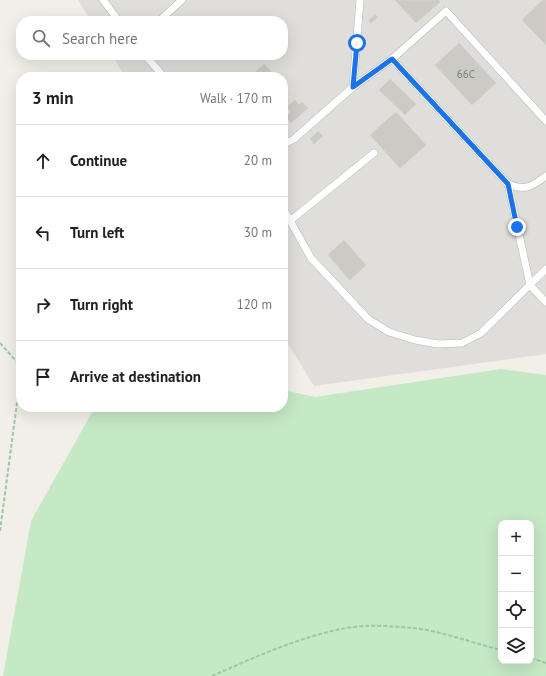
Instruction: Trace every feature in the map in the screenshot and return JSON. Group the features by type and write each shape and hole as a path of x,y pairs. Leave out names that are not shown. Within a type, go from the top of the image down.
{"lane":[{"path":"103,0 115,16"},
{"path":"164,16 182,0"},
{"path":"353,87 360,0"},
{"path":"288,142 294,139 353,87 392,59 446,11 546,121"},
{"path":"392,59 508,184 519,188 532,187 546,176"},
{"path":"149,60 160,72"},
{"path":"291,220 374,153"},
{"path":"508,184 530,285 546,302"},
{"path":"288,216 311,258 368,319 389,332 415,340 438,344 462,343 481,333 546,270"}],"path":[{"path":"0,343 16,360"},
{"path":"0,531 16,411"},
{"path":"212,676 257,656 308,637 347,628 377,626 414,628 498,649"},
{"path":"534,659 546,662"}],"shaded area":[{"path":"78,0 546,0 546,354 314,386 288,344 288,72 122,72 115,60 288,60 288,16 88,16"}],"green space":[{"path":"501,369 546,375 546,676 3,676 31,521 92,412 288,412 288,391 315,397"}],"building":[{"path":"395,0 438,0 440,2 416,23"},
{"path":"543,0 546,0 546,45 522,20"},
{"path":"375,15 378,17 371,23 369,20"},
{"path":"459,43 496,83 472,105 435,65"},
{"path":"264,64 271,72 255,72"},
{"path":"390,79 416,104 405,115 379,90"},
{"path":"295,100 299,105 302,102 308,108 291,123 288,119 288,115 291,112 288,106"},
{"path":"396,112 426,145 400,168 370,135"},
{"path":"318,131 323,136 314,144 310,139"},
{"path":"344,240 366,265 350,280 328,255"}],"route":[{"path":"357,43 353,87 392,59 508,184 517,227"}]}
